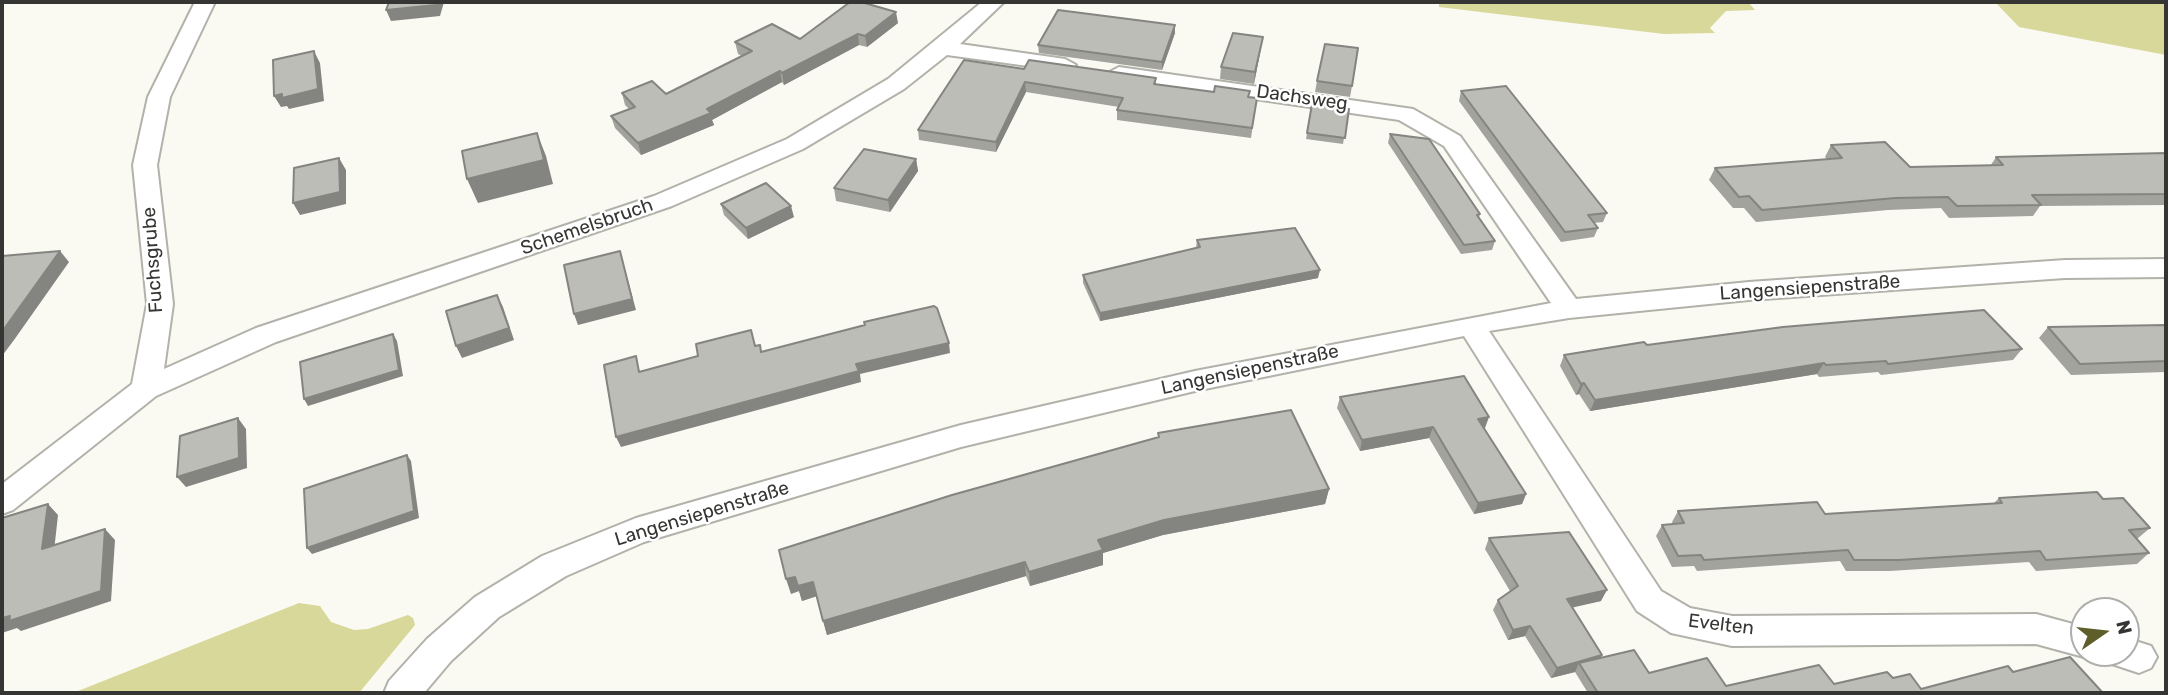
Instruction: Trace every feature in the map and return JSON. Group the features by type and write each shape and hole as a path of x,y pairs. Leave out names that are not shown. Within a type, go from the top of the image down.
{"street":[{"name":"Fuchsgrube","path":"146,389 160,304 145,164 159,97 205,2"},
{"name":"Schemelsbruch","path":"146,389 266,335 663,201 795,144 896,83 943,48 994,2"},
{"name":"Dachsweg","path":"943,48 1405,114 1452,141 1569,309"},
{"name":"Langensiepenstraße","path":"402,693 439,650 487,607 554,566 636,531 961,436 1195,381 1471,325 1569,309 1749,291 2065,269 2166,268"},
{"name":"Evelten","path":"1471,325 1649,601 1683,622 1732,631 2036,629 2070,638"},
{"path":"2,501 146,389"}],"green space":[{"path":"1439,2 1748,2 1755,10 1726,11 1710,28 1715,33 1664,34 1439,7"},
{"path":"1995,2 2166,2 2166,55 2019,27"},
{"path":"299,603 320,606 331,622 354,630 368,629 408,615 413,618 415,625 359,693 73,693"}],"building":[{"path":"389,2 437,2 436,5 386,10"},
{"path":"850,2 861,2 896,12 865,36 858,34 707,109 711,113 638,143 611,116 635,107 622,93 652,81 666,94 752,51 735,42 772,24 800,39"},
{"path":"1058,10 1175,25 1162,62 1038,45"},
{"path":"1233,33 1263,37 1255,72 1221,67"},
{"path":"1325,44 1358,48 1352,86 1317,81"},
{"path":"314,51 318,89 282,98 282,94 274,96 273,60"},
{"path":"964,60 1024,69 1029,60 1156,78 1154,84 1214,92 1215,86 1250,91 1248,97 1257,98 1252,128 1117,110 1123,98 1025,82 996,142 918,130"},
{"path":"1506,86 1607,213 1588,215 1598,228 1565,232 1461,91"},
{"path":"1312,104 1349,109 1345,138 1307,133"},
{"path":"537,133 544,160 467,179 462,151"},
{"path":"1390,134 1429,139 1495,241 1464,245"},
{"path":"1885,142 1910,167 2003,165 1996,157 2166,153 2166,194 2032,195 2041,205 1957,206 1948,197 1895,198 1762,210 1749,196 1739,197 1715,168 1842,158 1831,145"},
{"path":"864,149 916,159 888,200 834,188"},
{"path":"339,158 340,192 293,203 294,168"},
{"path":"766,183 791,206 746,228 721,204"},
{"path":"1295,228 1320,270 1100,313 1083,275 1200,247 1197,240"},
{"path":"60,251 4,329 2,332 2,256"},
{"path":"620,251 632,299 574,314 564,265"},
{"path":"497,295 509,328 456,346 446,311"},
{"path":"934,306 949,343 856,364 859,371 616,437 604,365 636,356 639,372 698,356 696,344 751,330 755,346 760,345 761,352 865,325 864,322"},
{"path":"1984,310 2022,349 1888,364 1886,361 1824,363 1595,400 1584,383 1581,384 1564,355 1644,342 1647,345 1783,327"},
{"path":"2166,325 2166,361 2080,364 2048,327"},
{"path":"393,334 399,370 304,399 300,362"},
{"path":"1464,376 1489,417 1478,419 1526,494 1478,503 1433,427 1362,440 1340,397"},
{"path":"1291,410 1329,489 1164,520 1098,540 1103,550 1029,572 1025,562 823,621 813,582 798,586 795,577 786,579 779,550 952,495 1159,437 1158,433"},
{"path":"238,418 239,458 177,477 180,436"},
{"path":"407,455 414,511 307,548 304,489"},
{"path":"2097,492 2103,499 2123,498 2150,528 2129,530 2149,553 2046,560 2040,551 1899,560 1854,560 1848,550 1704,560 1701,555 1678,556 1662,525 1684,523 1678,511 1817,502 1825,514 2002,503 1999,498"},
{"path":"48,504 42,549 105,529 101,591 9,621 10,616 2,618 2,518"},
{"path":"1569,532 1607,590 1567,599 1602,655 1557,668 1530,626 1513,630 1498,600 1518,586 1489,538"},
{"path":"1634,650 1649,673 1707,658 1726,686 1819,665 1834,684 1887,672 1893,678 1910,674 1921,689 2008,666 2013,672 2070,657 2070,667 2079,667 2103,693 1598,693 1579,663"}]}
